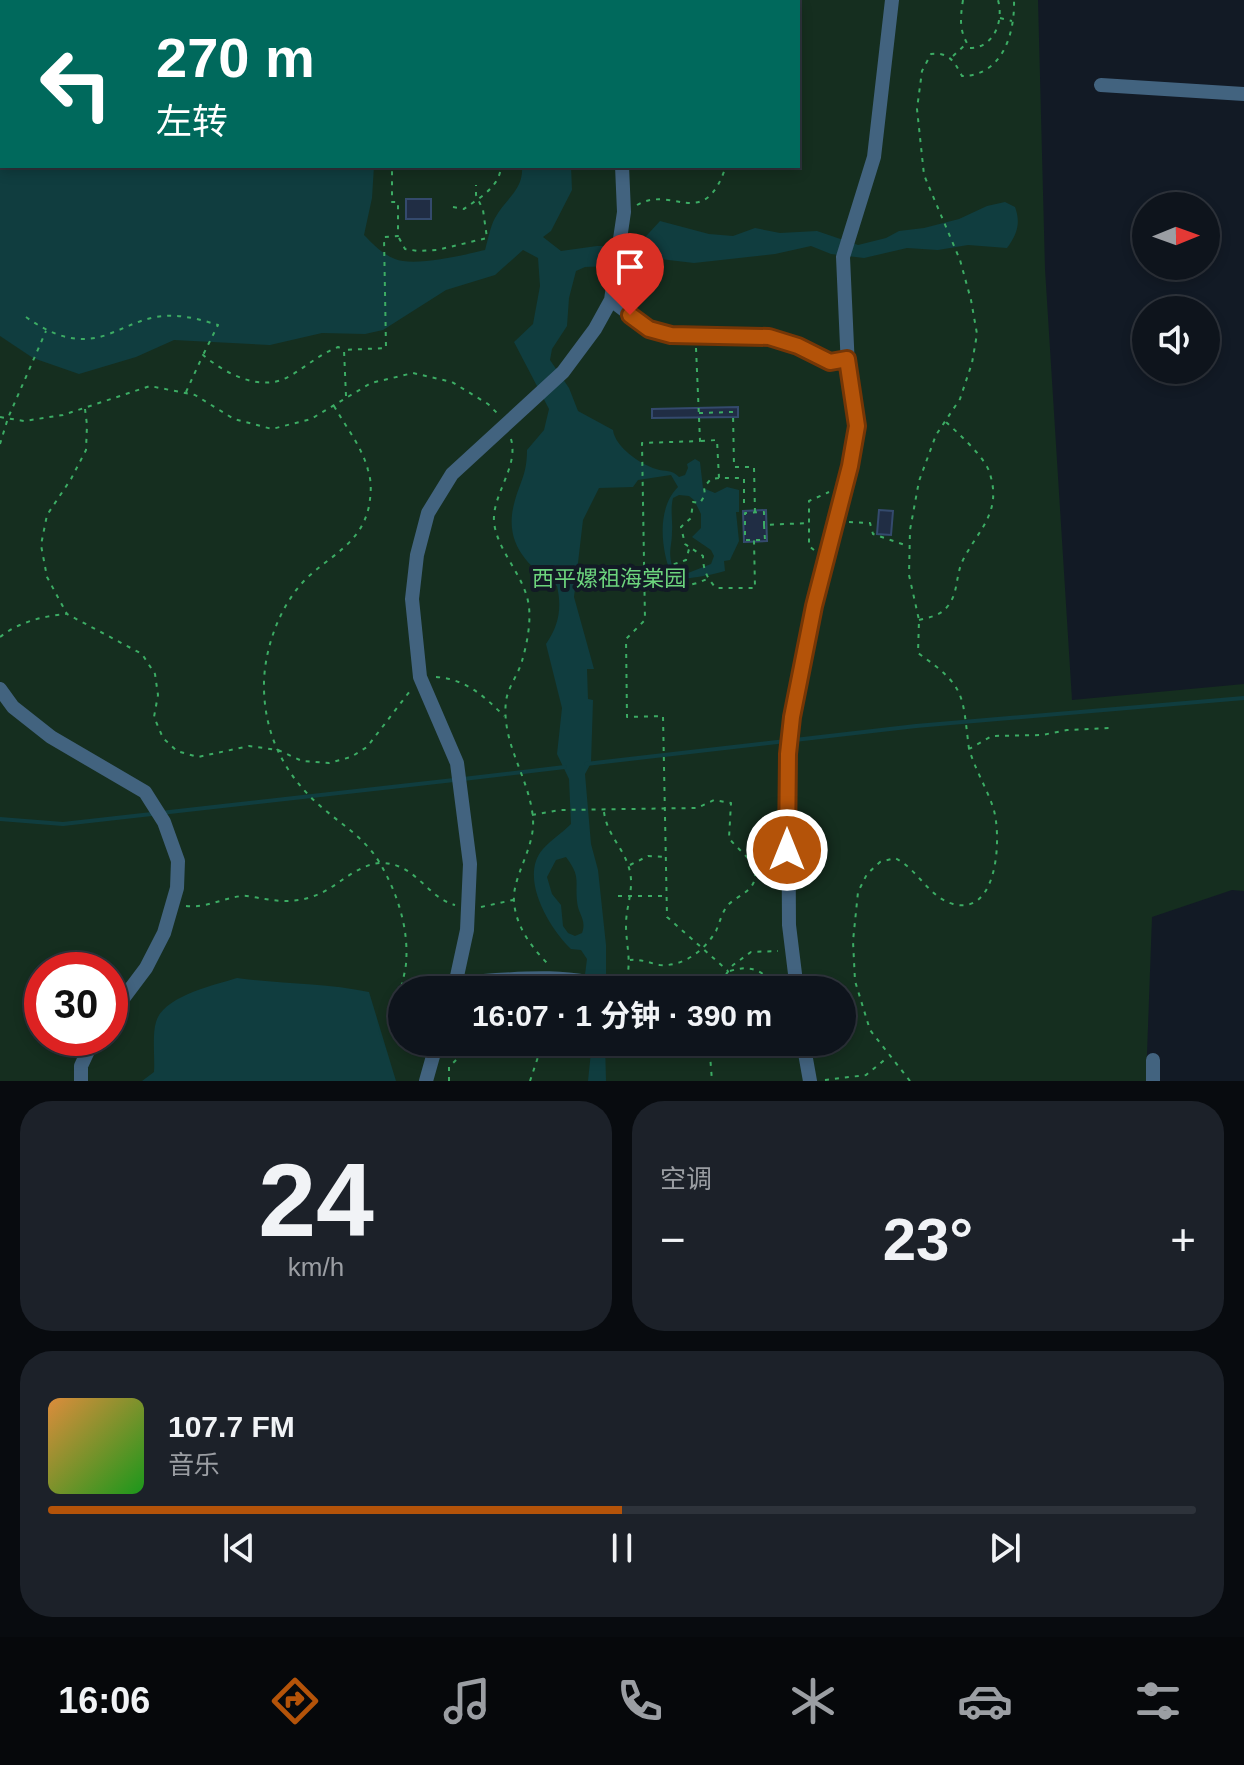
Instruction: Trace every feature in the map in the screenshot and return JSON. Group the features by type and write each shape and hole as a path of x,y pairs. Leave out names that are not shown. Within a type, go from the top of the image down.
{"street":[{"path":"795,976 787,854 788,754 792,717 857,426 847,359 843,257 874,157 892,0"},
{"path":"1101,85 1244,94"},
{"path":"457,976 467,930 470,864 457,763 422,682 412,599 417,555 428,513 452,474 563,372 595,329 611,300 624,212 622,168"},
{"path":"611,300 649,329 671,335 769,337 798,346 830,362 847,359"},
{"path":"0,689 13,707 51,737 145,792 164,822 178,861 177,888 164,933 146,968 128,992"},
{"path":"81,1081 81,1066 86,1056"},
{"path":"426,1081 433,1056"},
{"path":"806,1056 810,1081"},
{"path":"1153,1060 1153,1081"}],"path":[{"path":"963,0 960,20 962,37 970,48 981,48 990,41 998,26 998,0"},
{"path":"910,1081 870,1030 855,981 853,941 858,892 867,874 880,862 895,858 907,864 935,895 954,904 968,904 980,899 989,889 994,867 996,826 994,808 969,749 964,705 958,687 945,672 918,653 919,620 909,575 910,530 919,481 936,435 960,399 972,363 977,334 957,251 924,175 917,109 922,71 931,54 942,53 952,58 962,76 977,76 992,67 1007,45 1014,0"},
{"path":"999,17 1012,21"},
{"path":"952,58 966,43"},
{"path":"392,168 392,202 398,202 398,236 405,249 437,250 487,238 476,185"},
{"path":"453,207 464,209 479,199 492,188 501,168"},
{"path":"624,212 644,201 655,199 694,203 708,198 720,182 725,168"},
{"path":"203,355 240,379 261,382 287,378 318,355 338,347 344,350 386,348 384,237 398,236"},
{"path":"26,317 46,331 68,339 106,335 159,316 179,316 218,325 186,393"},
{"path":"0,444 46,331"},
{"path":"696,334 700,441"},
{"path":"344,350 346,397"},
{"path":"0,417 24,421 63,415 150,386 195,395 234,419 272,429 311,419 371,383 413,373 452,382 488,404 506,423 512,445 494,521 499,539 516,569 528,601 528,627 522,661 506,697 505,717 513,757 532,815 532,843 513,900 519,925 556,976"},
{"path":"333,405 363,453 370,474 371,493 361,531 343,551 302,584 287,604 271,640 263,687 267,718 278,750 294,780 322,808 350,828 380,863 398,901 405,928 406,963 403,976"},
{"path":"67,614 47,577 41,545 47,515 86,450 85,408"},
{"path":"699,413 733,412 734,467 754,467 755,513"},
{"path":"919,620 938,615 947,607 957,589 961,563 985,528 994,491 990,471 945,421"},
{"path":"719,478 717,440 642,443 645,620 626,639 627,717 663,716 667,917 728,971"},
{"path":"744,507 744,478 711,479 704,487 705,495 700,503 693,502 691,518 681,527 685,544 703,556 707,576 716,588 755,588 754,540"},
{"path":"826,560 809,546 809,501 845,485"},
{"path":"764,512 764,525 765,540 745,540 745,513 764,512"},
{"path":"836,522 870,523 873,534 910,547"},
{"path":"764,525 809,523"},
{"path":"659,579 663,570 674,562 686,560 690,548"},
{"path":"644,576 673,585 694,585 707,576"},
{"path":"0,637 46,616 67,614 142,654 155,674 158,695 154,717 163,738 177,751 198,757 249,746 278,750 302,761 329,763 351,757 367,747 405,695 422,682 437,676 454,678 472,687 505,717"},
{"path":"969,749 992,736 1042,735 1109,728"},
{"path":"532,815 566,811 697,808 714,800 731,803 729,838 751,863 755,873 751,888 730,903 715,932 703,948 689,959 660,965 645,959 630,960"},
{"path":"604,810 606,828 629,866 630,896 626,923 630,960 626,976"},
{"path":"629,866 648,856 666,857"},
{"path":"173,902 205,907 244,895 290,902 314,896 368,866 380,863 398,866 419,878 448,903 468,908 491,907 513,900"},
{"path":"618,896 666,896"},
{"path":"724,976 751,952 791,950"},
{"path":"728,971 750,967 768,976"},
{"path":"728,971 728,976"},
{"path":"449,1081 449,1067 460,1056"},
{"path":"530,1081 538,1056"},
{"path":"709,1056 712,1081"},
{"path":"821,1081 866,1075 889,1056"}],"green space":[{"name":"西平嫘祖海棠园","path":"800,0 1038,0 1045,269 1072,700 1244,684 1244,891 1232,890 1152,917 1146,1081 0,1081 0,168 800,168"}],"shaded area":[{"path":"0,168 374,168 372,198 364,235 395,259 414,262 485,250 490,229 520,182 522,168 571,168 572,190 551,231 543,237 561,251 597,246 637,246 660,221 709,234 733,236 755,228 780,233 817,231 858,245 886,238 899,231 959,219 987,206 1005,202 1015,207 1018,218 1016,234 1007,248 968,245 938,250 907,248 864,258 831,254 811,246 775,254 694,263 660,259 633,265 585,267 576,271 569,298 567,326 552,349 550,360 569,388 578,411 613,430 623,448 650,467 679,477 685,475 687,464 695,459 700,462 703,488 715,493 727,487 739,490 739,512 736,512 739,541 730,560 724,561 725,571 705,576 672,577 668,566 663,542 664,518 666,507 678,487 671,475 638,480 633,487 599,488 583,520 574,597 594,669 587,669 588,699 593,700 591,763 585,774 591,844 598,870 606,945 606,976 585,976 587,959 581,950 571,949 554,929 535,888 536,861 543,849 571,824 569,779 557,754 562,708 546,644 558,616 557,586 528,562 515,542 512,530 514,504 527,450 544,430 549,409 514,342 533,324 540,286 538,258 523,250 495,275 446,290 383,330 365,334 322,333 270,345 174,340 136,357 79,374 33,358 0,336","holes":["679,495 694,500 701,514 701,528 692,537 711,550 714,556 711,564 688,573 672,566 672,502","566,857 576,874 578,906 583,924 582,933 575,936 563,926 561,905 552,894 547,877 556,860"]},
{"path":"237,978 369,992 396,1081 142,1081 154,1072 155,1027 161,1013 179,998"},
{"path":"591,1056 605,1056 606,1081 588,1081"}],"building":[{"path":"406,199 431,199 431,219 406,219"},
{"path":"738,407 738,417 652,418 652,409"},
{"path":"766,510 767,541 744,542 743,511"},
{"path":"879,510 893,511 891,535 877,534"}],"waterway":[{"path":"586,764 916,726 1244,698"},
{"path":"463,779 565,767"},
{"path":"0,819 63,824 454,780"}],"route":[{"path":"630,315 649,329 671,335 769,337 798,346 830,362 847,359 857,426 850,466 814,606 792,717 788,754 787,850"}]}
